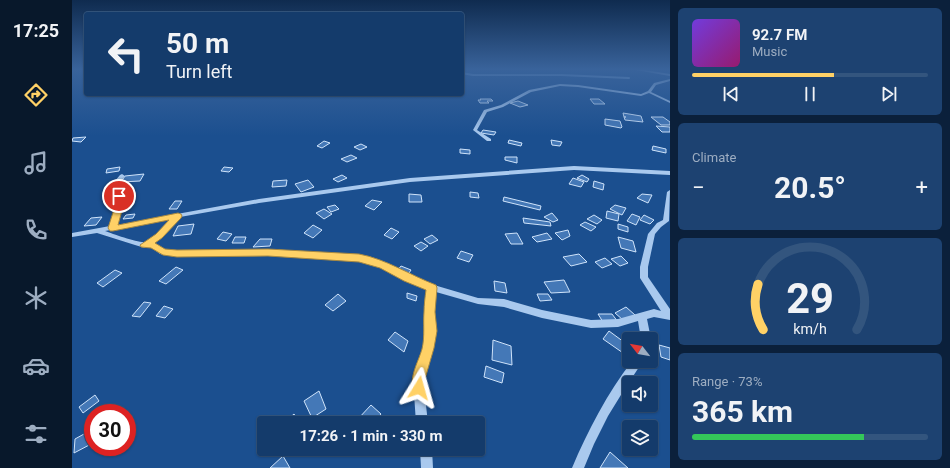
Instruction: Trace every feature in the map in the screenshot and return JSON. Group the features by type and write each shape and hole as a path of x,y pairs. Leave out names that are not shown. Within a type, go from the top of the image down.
{"street":[{"path":"489,140 475,130 485,111 502,106 528,92"},
{"path":"614,92 641,95 649,92 670,102"},
{"path":"72,235 259,201 358,186 449,176 574,168 670,173"},
{"path":"113,228 121,200 113,192 112,188 122,176"},
{"path":"670,192 666,221 652,234 644,267 644,278 670,316"},
{"path":"144,245 159,236 178,216"},
{"path":"96,231 112,234 144,245 153,245 163,252 177,254 268,252 371,260 384,265 407,278 432,288 485,303 504,303 536,313 591,324 618,323 654,313 670,316"},
{"path":"421,416 418,379 428,348 430,331 429,312 432,288"},
{"path":"642,316 645,332"},
{"path":"578,468 596,426 633,368"},
{"path":"427,456 428,468"}],"building":[{"path":"480,99 491,99 493,101 487,101 489,103 480,103 478,100 481,100"},
{"path":"590,99 599,99 605,104 594,104"},
{"path":"518,101 528,105 520,107 510,103"},
{"path":"623,113 641,116 643,122 625,120"},
{"path":"651,117 663,117 670,122 670,125 661,125"},
{"path":"605,119 620,121 622,127 605,125"},
{"path":"656,126 670,127 670,132 662,132"},
{"path":"483,130 496,132 494,135 481,133"},
{"path":"86,137 81,142 72,141 73,138"},
{"path":"509,140 522,143 521,146 508,143"},
{"path":"551,140 562,142 560,146 552,145"},
{"path":"324,141 330,143 322,148 317,146"},
{"path":"361,144 367,147 360,150 354,147"},
{"path":"653,146 666,149 666,153 652,150"},
{"path":"460,149 470,150 470,154 460,153"},
{"path":"351,155 357,158 347,162 341,159"},
{"path":"505,157 517,157 517,163 505,160"},
{"path":"120,167 119,171 106,173 107,169"},
{"path":"224,167 233,168 229,172 221,171"},
{"path":"144,174 140,181 121,182 125,176"},
{"path":"342,175 347,178 338,182 333,179"},
{"path":"582,175 589,179 587,182 577,178"},
{"path":"573,178 584,182 581,187 569,184"},
{"path":"287,180 286,186 272,187 273,181"},
{"path":"308,180 314,187 301,192 295,184"},
{"path":"594,181 604,184 603,190 593,187"},
{"path":"470,192 478,193 479,198 470,197"},
{"path":"409,194 421,195 422,202 409,202"},
{"path":"642,194 652,195 648,203 637,198"},
{"path":"504,197 541,206 540,210 503,201"},
{"path":"372,200 382,202 374,210 365,206"},
{"path":"175,201 182,201 177,209 169,209"},
{"path":"335,205 339,209 331,212 327,207"},
{"path":"615,205 626,208 622,215 610,209"},
{"path":"324,209 332,214 324,219 316,213"},
{"path":"607,211 619,214 618,221 606,218"},
{"path":"552,213 558,220 553,222 544,217"},
{"path":"135,214 133,218 123,219 126,215"},
{"path":"632,214 640,217 636,225 627,221"},
{"path":"594,215 602,220 597,224 587,219"},
{"path":"644,215 654,220 650,224 640,220"},
{"path":"102,217 96,225 84,226 91,218"},
{"path":"523,218 550,222 551,226 524,223"},
{"path":"585,222 596,227 591,231 580,225"},
{"path":"194,224 191,234 173,236 178,226"},
{"path":"618,224 628,227 628,232 618,229"},
{"path":"313,225 322,230 313,238 304,233"},
{"path":"391,228 399,232 392,239 384,235"},
{"path":"568,230 570,236 562,240 555,233"},
{"path":"223,232 232,234 226,241 217,239"},
{"path":"517,233 523,244 511,244 505,234"},
{"path":"547,233 552,239 537,242 532,237"},
{"path":"432,235 438,240 430,244 424,239"},
{"path":"235,237 246,237 244,243 232,243"},
{"path":"618,237 633,241 636,252 621,248"},
{"path":"260,239 272,239 270,246 253,247"},
{"path":"421,242 428,246 421,251 414,246"},
{"path":"461,251 473,255 469,262 457,258"},
{"path":"579,254 587,262 571,266 563,257"},
{"path":"621,256 628,263 620,266 611,259"},
{"path":"605,258 612,264 602,268 595,262"},
{"path":"401,266 411,270 407,276 397,271"},
{"path":"176,267 183,270 166,284 159,281"},
{"path":"115,270 122,273 103,287 97,283"},
{"path":"564,280 570,292 551,293 544,282"},
{"path":"494,281 505,283 507,293 495,291"},
{"path":"407,293 417,296 416,301 407,298"},
{"path":"338,294 346,301 333,311 325,305"},
{"path":"537,294 548,294 552,300 540,301"},
{"path":"144,302 151,303 140,317 132,316"},
{"path":"164,306 173,309 165,318 156,316"},
{"path":"626,307 635,315 623,320 615,313"},
{"path":"598,314 612,314 618,322 603,322"},
{"path":"609,331 622,341 622,352 603,339"},
{"path":"395,332 408,341 404,352 388,340"},
{"path":"493,340 511,346 512,365 492,360"},
{"path":"659,345 670,348 670,360 661,357"},
{"path":"486,366 504,373 502,383 484,377"},
{"path":"319,391 326,409 315,416 311,416 304,401"},
{"path":"95,395 99,401 95,404 84,404 83,413 79,407"},
{"path":"371,405 381,414 379,416 361,416"},
{"path":"84,434 84,448 74,453 75,439"},
{"path":"610,452 628,468 600,468"},
{"path":"283,456 290,468 270,468"}],"route":[{"path":"119,196 121,200 113,228 178,216 159,236 144,245 153,245 163,252 177,254 268,252 359,258 371,260 384,265 407,278 432,288 429,312 430,331 428,348 418,379 419,388"}]}
